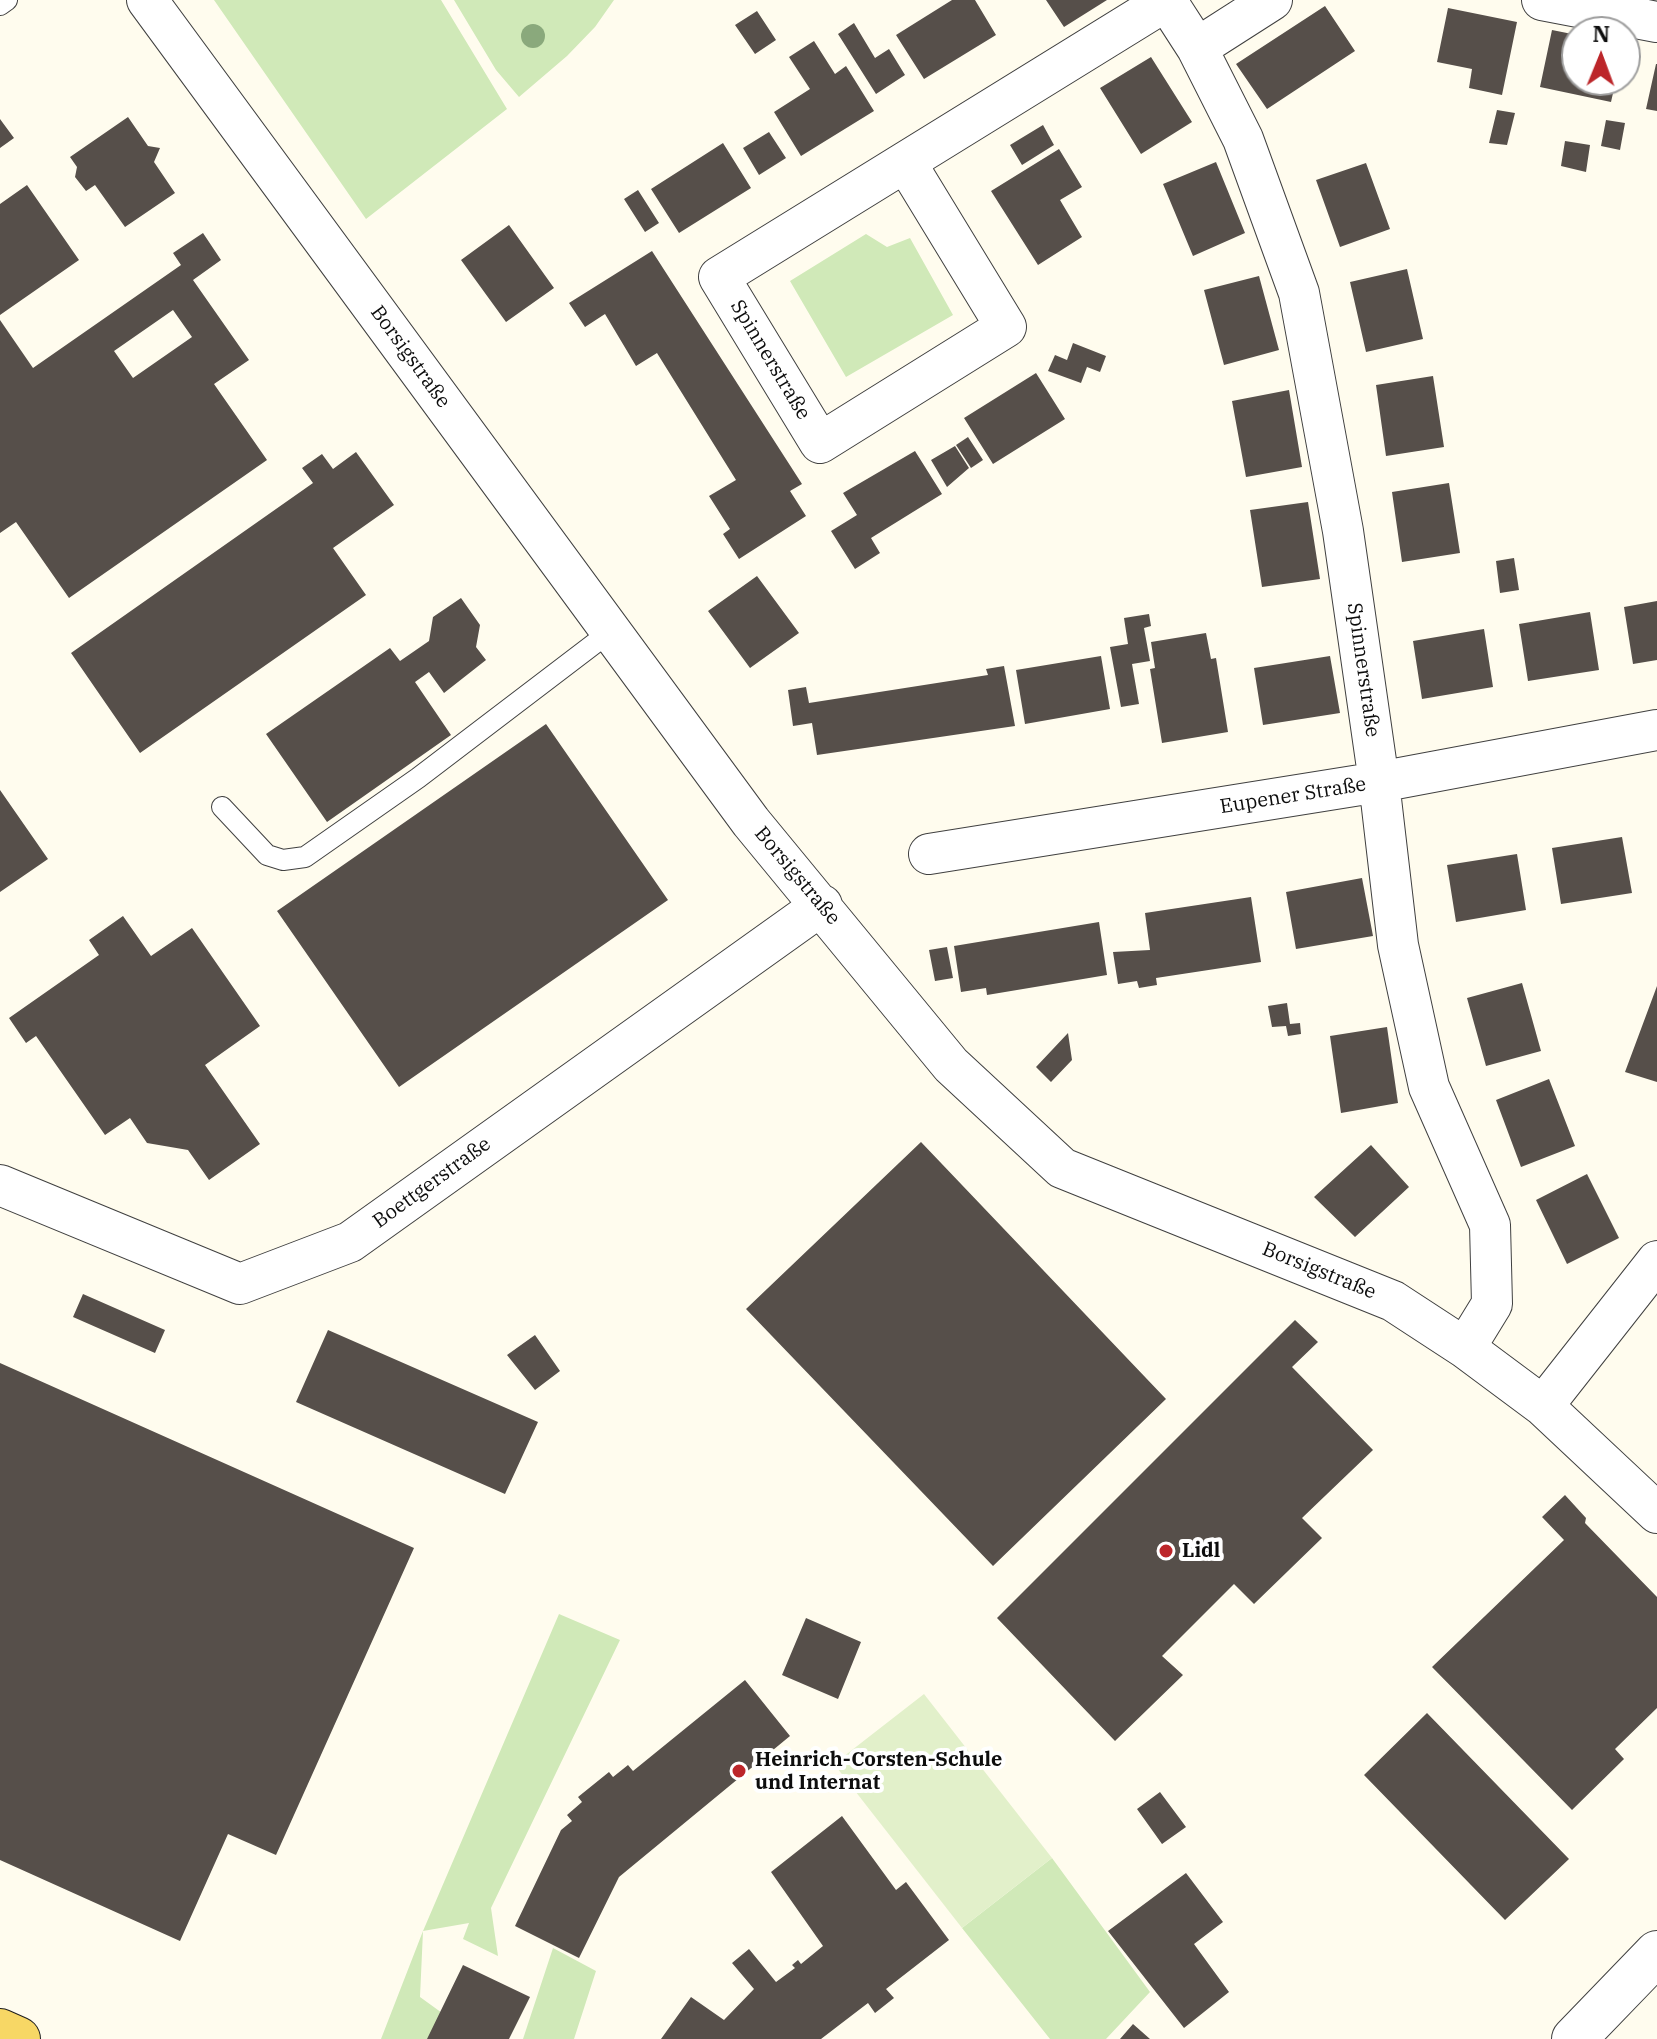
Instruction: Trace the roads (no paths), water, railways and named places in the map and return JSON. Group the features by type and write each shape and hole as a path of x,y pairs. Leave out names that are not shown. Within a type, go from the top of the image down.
{"main road":[{"path":"0,2031 18,2039"}],"street":[{"name":"Borsigstraße","path":"147,0 751,822 951,1065 1062,1168 1393,1301 1465,1348 1543,1406 1657,1513"},
{"name":"Spinnerstraße","path":"906,163 1006,327 820,443 719,277 1166,0 1197,48 1243,139 1299,293 1343,531 1379,782 1398,945 1429,1087 1490,1225 1492,1304 1465,1348"},
{"path":"1197,48 1272,0"},
{"path":"1542,0 1657,22"},
{"name":"Eupener Straße","path":"929,854 1379,782 1657,730"},
{"name":"Boettgerstraße","path":"0,1185 240,1284 350,1242 822,905"},
{"path":"1543,1406 1657,1261"},
{"path":"1574,2039 1657,1953"}],"lane":[{"path":"0,5 7,0"},
{"path":"222,807 267,855 283,860 305,857 418,778 611,631"}],"place":[{"name":"Lidl","path":"1166,1551"},
{"name":"Heinrich-Corsten-Schule und Internat","path":"739,1771"}]}
